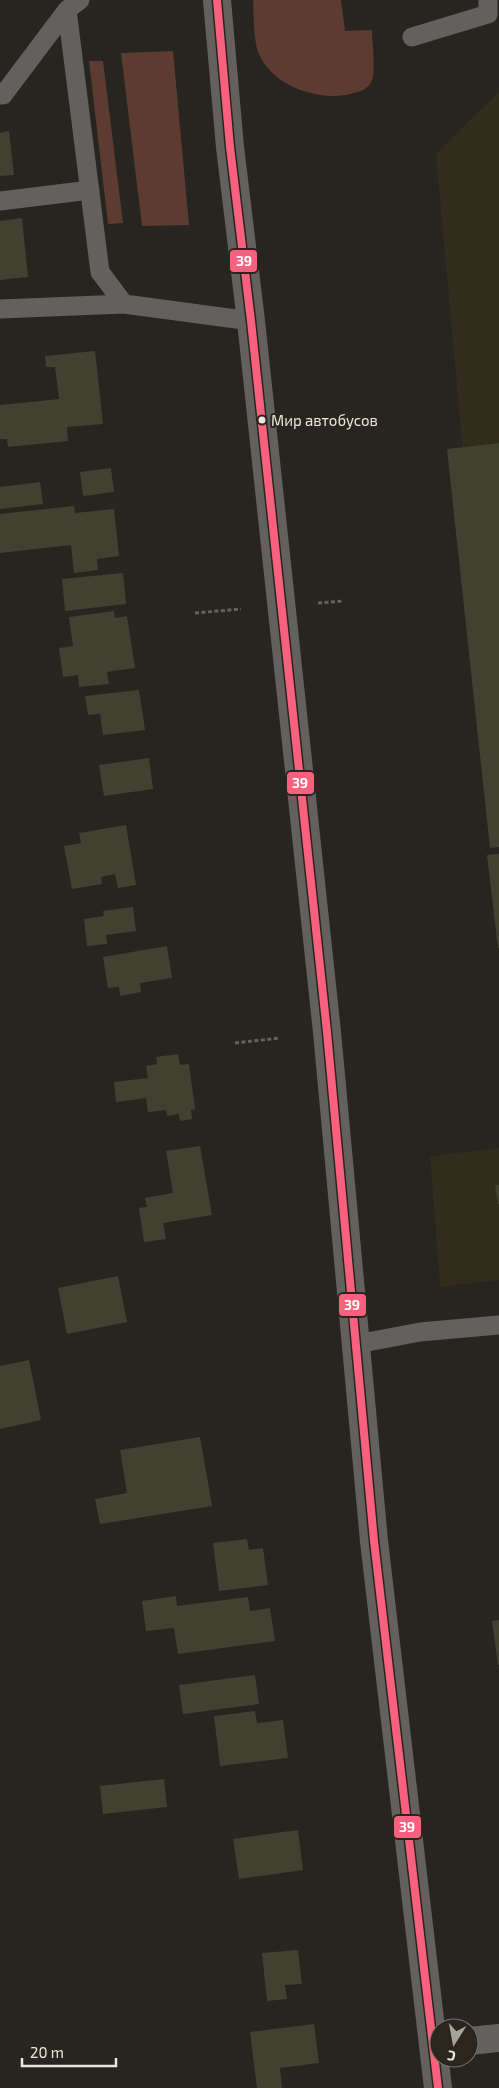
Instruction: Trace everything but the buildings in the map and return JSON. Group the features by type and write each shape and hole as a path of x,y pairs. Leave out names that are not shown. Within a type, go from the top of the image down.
{"main road":[{"path":"217,0 230,147 252,321 327,1032 374,1541 433,2018"},
{"path":"437,2068 438,2088"}],"street":[{"path":"479,2040 499,2038"}],"lane":[{"path":"412,37 488,14 488,0"},
{"path":"74,5 90,190 100,272 124,304"},
{"path":"0,95 3,95 74,5"},
{"path":"0,201 90,190"},
{"path":"0,309 124,304 252,321"},
{"path":"357,1344 420,1332 499,1325"}],"path":[{"path":"318,603 343,601"},
{"path":"195,612 241,609"},
{"path":"235,1043 280,1038"}],"shaded area":[{"path":"253,0 341,0 345,31 372,30 374,70 369,85 354,93 328,96 300,90 275,75 266,66 257,49"},
{"path":"173,51 189,225 142,226 121,53"},
{"path":"89,61 103,61 123,223 108,224"},
{"path":"499,92 499,847 436,154"},
{"path":"499,1148 499,1280 440,1287 430,1156"}],"transit line":[{"name":"39","path":"217,0 230,147 251,321 327,1032 374,1541 438,2088"}],"place":[{"name":"Мир автобусов","path":"262,420"}]}
